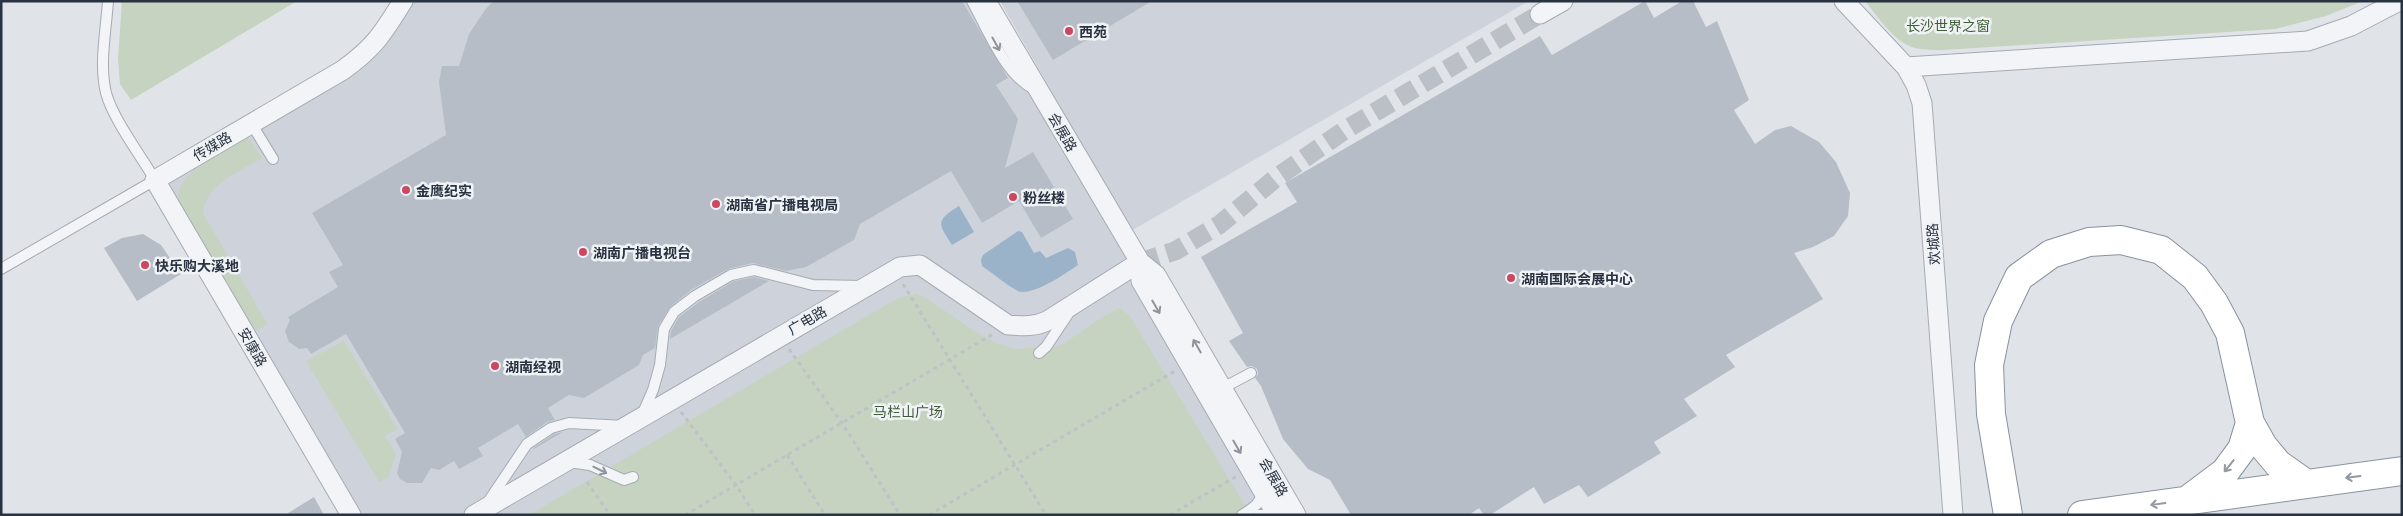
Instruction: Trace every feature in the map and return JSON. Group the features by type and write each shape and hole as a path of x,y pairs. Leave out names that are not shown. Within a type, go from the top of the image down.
{"highway":[{"path":"2008,515 1991,414 1989,365 1998,321 2020,277 2051,254 2089,242 2122,240 2161,250 2195,277 2214,303 2230,333 2250,423 2263,446 2278,464 2305,483"},
{"path":"2188,500 2225,472 2242,450 2250,423"},
{"path":"2082,515 2402,471"}],"street":[{"name":"传媒路","path":"155,180 343,70 366,54 378,41 403,1"},
{"name":"会展路","path":"986,1 1140,262 1156,274 1218,391 1296,515"},
{"path":"1540,14 1563,1"},
{"name":"欢城路","path":"1844,1 1906,67 1922,103 1953,515"},
{"path":"1906,67 2308,40 2351,26 2400,1"},
{"name":"安康路","path":"155,180 351,515"},
{"name":"会展路","path":"1140,262 1141,282 1188,363 1218,391 1254,476 1277,515"},
{"path":"1008,325 1036,326 1075,304 1140,262"},
{"name":"广电路","path":"479,512 779,336 894,270 910,264 920,265 1008,325"}],"lane":[{"path":"108,1 103,63 107,95 115,113 155,180"},
{"path":"972,1 1008,66 1019,79 1040,91"},
{"path":"251,123 273,159"},
{"name":"传媒路","path":"1,269 155,180"},
{"path":"479,512 527,444 537,437 560,425 634,422 653,390 660,365 664,329 674,312 695,296 731,275 754,270 813,285 866,286"},
{"path":"1039,353 1046,347 1075,304"},
{"path":"1218,391 1251,373"},
{"path":"564,462 590,466 624,480 634,477"},
{"path":"1242,515 1256,507 1261,497 1254,476"},
{"path":"1259,515 1272,515"}],"path":[{"path":"894,270 1046,515"},
{"path":"685,515 1008,325"},
{"path":"779,336 842,423 900,515"},
{"path":"929,515 1188,363"},
{"path":"671,400 736,484 755,515"},
{"path":"787,455 825,515"},
{"path":"1170,515 1254,476"},
{"path":"587,482 610,515"}],"shaded area":[{"path":"391,1 990,1 1284,515 341,515 143,180 334,69 359,50 379,23"},
{"path":"1000,1 1529,1 1131,231"}],"green space":[{"path":"122,1 297,1 131,100 120,84 118,59"},
{"name":"长沙世界之窗","path":"1865,1 2363,1 2326,16 2275,29 1929,50 1911,47 1903,43 1882,23"},
{"path":"248,137 262,158 234,174 217,187 205,203 203,213 268,325 252,332 180,211 178,197 184,180 191,172 210,158"},
{"name":"马栏山广场","path":"916,294 926,298 976,332 996,343 1015,349 1060,346 1104,316 1120,308 1130,316 1251,515 529,515 889,303 901,297"},
{"path":"344,341 398,429 385,436 396,453 389,477 379,482 306,361"}],"water":[{"path":"959,206 974,232 952,245 941,223 946,215"},
{"path":"1018,231 1022,232 1034,253 1040,251 1046,258 1068,248 1075,252 1078,265 1032,291 1024,292 1014,289 982,266 981,260 983,255"}],"building":[{"name":"湖南广播电视台","path":"493,1 962,1 1008,78 996,85 1018,119 1005,168 1033,152 1073,219 1041,238 1019,201 982,223 951,171 860,224 854,240 806,267 786,271 753,263 728,269 691,290 670,307 658,326 655,348 643,355 639,365 584,398 569,395 548,408 555,420 547,422 526,437 518,424 478,448 483,456 459,469 454,461 439,470 431,468 422,483 407,483 400,479 397,473 402,452 395,439 405,433 346,334 311,354 307,348 299,349 289,342 285,331 290,320 288,317 338,287 329,272 343,265 312,213 446,135 439,82 442,66 459,66 469,34"},
{"name":"西苑","path":"1017,1 1152,1 1053,60"},
{"name":"湖南国际会展中心","path":"1645,1 1654,18 1682,1 1693,1 1706,27 1717,21 1749,100 1734,110 1755,144 1775,130 1791,126 1819,142 1836,162 1850,193 1848,216 1834,236 1813,247 1794,253 1823,299 1726,355 1735,367 1684,399 1697,416 1654,442 1661,453 1588,497 1579,485 1544,504 1534,487 1490,515 1484,515 1479,508 1469,515 1351,515 1330,480 1308,469 1283,439 1261,386 1255,378 1258,374 1257,369 1252,366 1247,367 1229,341 1243,333 1201,257 1297,202 1285,183 1540,36 1552,55"},
{"name":"快乐购大溪地","path":"143,234 161,245 181,274 137,301 104,248 122,238"},
{"path":"754,277 769,281 670,339 671,331 679,317 699,302 734,281"},
{"path":"563,432 534,449 533,448 554,434"},
{"path":"314,497 324,515 285,515"}],"tunnel":[{"path":"1140,262 1175,251 1219,225 1276,178 1345,130 1540,14"}],"place":[{"name":"西苑","path":"1069,31"},
{"name":"金鹰纪实","path":"406,190"},
{"name":"粉丝楼","path":"1013,197"},
{"name":"湖南省广播电视局","path":"716,204"},
{"name":"湖南广播电视台","path":"583,252"},
{"name":"快乐购大溪地","path":"145,265"},
{"name":"湖南国际会展中心","path":"1511,278"},
{"name":"湖南经视","path":"495,366"}]}
